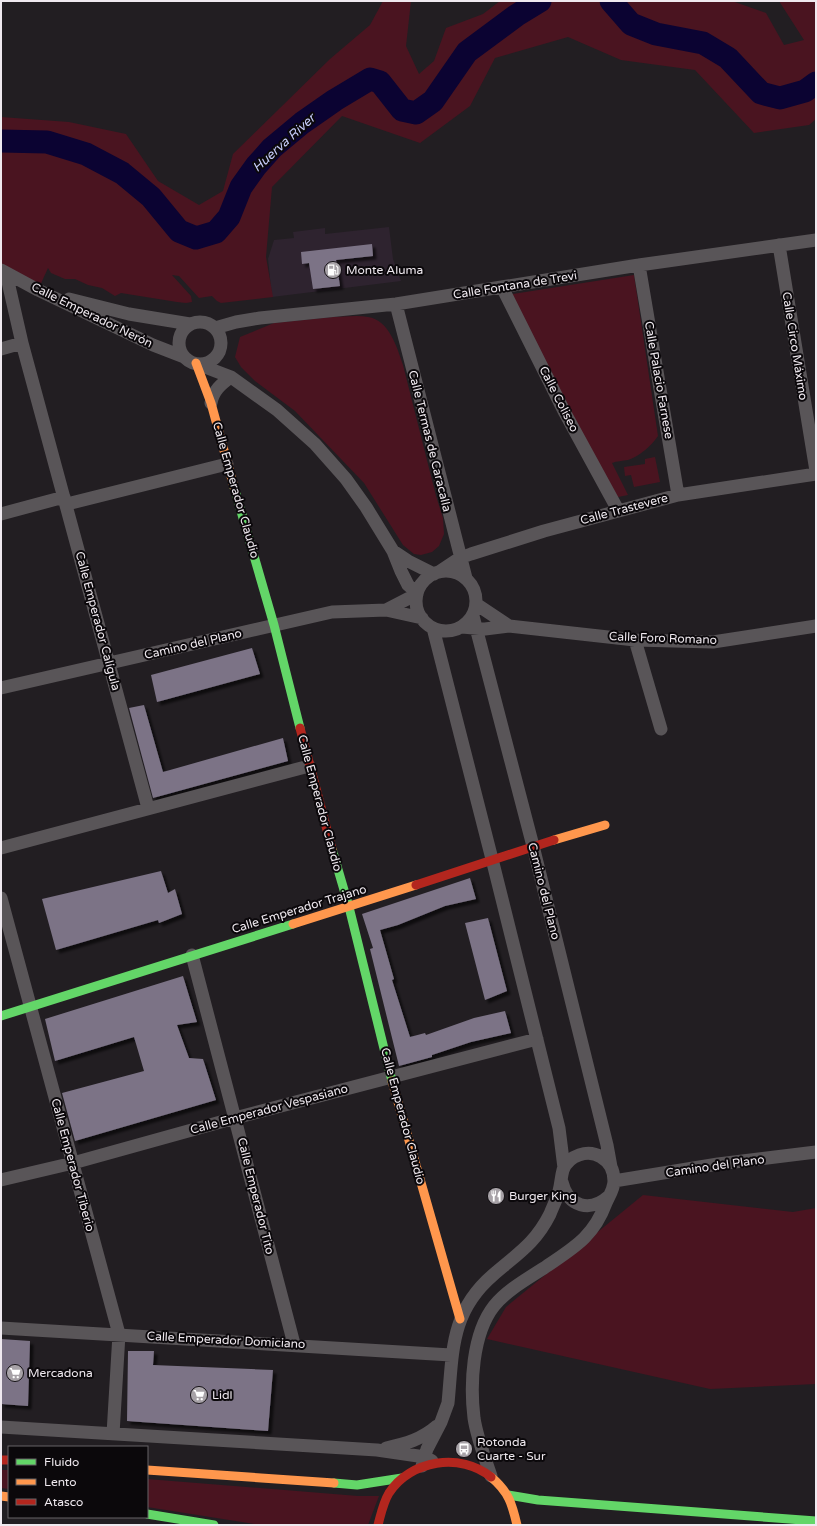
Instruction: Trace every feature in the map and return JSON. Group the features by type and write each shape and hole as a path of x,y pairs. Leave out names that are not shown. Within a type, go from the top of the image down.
{"main road":[{"name":"Calle Emperador Claudio","path":"192,361 212,403 227,464 274,626 309,766 349,907 391,1077 460,1319"},
{"name":"Calle Emperador Trajano","path":"1,1016 349,907 533,846 605,825"},
{"path":"378,1525 381,1509 390,1492 402,1478 427,1462 445,1461 469,1464 491,1476 500,1484 508,1495 516,1514 517,1525"},
{"path":"148,1470 357,1485 402,1478"},
{"path":"508,1495 538,1500 816,1521"},
{"path":"148,1514 214,1525"}],"street":[{"name":"Calle Fontana de Trevi","path":"215,328 236,322 260,318 396,304 640,265 816,240"},
{"name":"Calle Circo Máximo","path":"779,246 816,472"},
{"name":"Calle Palacio Farnese","path":"640,265 678,495"},
{"name":"Calle Emperador Nerón","path":"3,271 153,345 231,377 277,410 315,444 358,494 393,551 408,585 417,593"},
{"name":"Calle Emperador Calígula","path":"3,271 148,808"},
{"name":"Calle Coliseo","path":"502,287 565,413 618,510"},
{"path":"45,293 102,306 129,314 190,324"},
{"name":"Calle Termas de Caracalla","path":"396,304 466,578"},
{"path":"203,322 210,324 215,328 221,339 219,351 210,361 204,363 192,361 181,352 179,339 181,333 190,324 203,322"},
{"path":"1,349 22,343"},
{"name":"Calle Emperador Nerón","path":"219,351 231,377"},
{"path":"212,403 212,398 218,387 231,377"},
{"path":"1,514 227,464"},
{"name":"Calle Trastevere","path":"437,573 460,558 537,533 618,510 678,495 816,472"},
{"name":"Calle Emperador Nerón","path":"393,551 408,561 437,573"},
{"path":"453,572 466,578 474,590 474,610 462,627 450,631 444,631 426,624 417,606 417,593 424,581 437,573 453,572"},
{"name":"Camino del Plano","path":"386,610 417,593"},
{"name":"Camino del Plano","path":"1,688 332,612 386,610 422,618"},
{"name":"Camino del Plano","path":"474,610 477,629 533,846 611,1166"},
{"name":"Calle Foro Romano","path":"474,610 509,626"},
{"name":"Calle Foro Romano","path":"462,627 477,629 509,626 635,640 713,642 816,626"},
{"path":"1,1428 377,1450 427,1462 434,1435 441,1422 448,1403 451,1355 453,1342 460,1319 470,1300 481,1287 493,1275 526,1248 534,1239 548,1218 562,1182 564,1168 559,1128 433,628"},
{"path":"635,640 661,729"},
{"path":"1,848 309,766"},
{"name":"Calle Emperador Tiberio","path":"1,898 119,1334 113,1434"},
{"name":"Calle Emperador Tito","path":"192,955 294,1344"},
{"name":"Calle Emperador Vespasiano","path":"1,1180 73,1163 235,1118 537,1039"},
{"name":"Camino del Plano","path":"614,1181 718,1164 816,1152"},
{"path":"491,1476 474,1420 472,1385 480,1335 486,1320 493,1307 504,1296 579,1244 592,1232 602,1215 614,1181 614,1174 611,1166 606,1160 591,1153 576,1156 569,1161 564,1168"},
{"path":"562,1182 564,1191 569,1198 585,1206 602,1202 609,1196"},
{"name":"Calle Emperador Domiciano","path":"1,1328 294,1344 451,1355"},
{"path":"377,1450 412,1442 427,1434 441,1422"}],"shaded area":[{"path":"383,1 411,1 406,46 419,74 434,61 446,28 483,14 500,1 732,1 766,13 784,45 804,40 779,1 816,1 816,119 809,125 754,133 695,70 621,60 568,37 495,58 470,106 420,143 342,116 272,187 266,257 273,297 221,303 212,296 199,298 179,276 172,275 191,296 192,302 177,302 121,293 115,296 102,288 88,285 75,279 65,279 51,273 48,268 38,290 1,270 1,117 69,122 126,134 158,181 199,205 223,191 233,154 330,59 370,25"},
{"name":"Monte Aluma","path":"389,227 393,259 401,281 272,297 268,259 274,240 294,238 293,232 325,228 325,234"},
{"path":"634,275 658,436 649,447 637,456 628,460 612,463 628,495 613,498 507,295"},
{"path":"359,316 375,319 387,329 398,350 443,518 444,534 439,546 432,552 421,555 414,554 403,545 364,483 295,411 255,381 241,367 235,357 240,337 274,323"},
{"path":"655,457 660,482 634,487 631,475 625,476 624,467 645,464 645,459"},
{"path":"643,1195 793,1212 816,1208 816,1384 710,1389 487,1339 506,1307"},
{"path":"1,1470 8,1470 8,1489 1,1488"},
{"path":"148,1479 358,1496 379,1496 368,1525 260,1525 148,1507"}],"building":[{"path":"372,244 373,256 336,260 340,286 313,289 309,263 302,264 301,252"},
{"path":"252,648 260,674 157,702 151,675"},
{"path":"144,705 163,772 283,738 288,761 153,798 129,708"},
{"path":"161,871 168,893 175,889 182,914 159,923 158,920 56,950 42,899"},
{"path":"470,878 476,899 445,906 398,925 380,930 394,979 392,980 410,1037 425,1033 426,1035 474,1018 505,1011 511,1033 471,1042 432,1055 432,1057 399,1066 370,949 373,948 362,914"},
{"path":"488,918 507,991 485,1000 465,923"},
{"path":"183,976 197,1022 177,1025 189,1058 203,1059 216,1100 75,1141 62,1093 144,1071 134,1037 55,1061 45,1019"},
{"name":"Mercadona","path":"1,1339 30,1341 28,1406 1,1404"},
{"name":"Lidl","path":"128,1351 154,1351 153,1365 273,1370 268,1431 127,1421"}],"waterway":[{"name":"Huerva River","path":"1,141 47,142 86,154 122,173 151,197 179,231 196,238 216,232 229,217 241,187 256,166 272,148 302,123 335,100 370,79 380,82 402,110 416,113 433,101 467,52 517,15 540,1"},
{"name":"Huerva River","path":"611,1 631,24 656,34 703,43 728,58 761,93 780,98 805,91 816,83"}],"traffic: fast":[{"path":"234,487 274,625 300,728"},
{"path":"332,849 349,907 392,1081"},
{"path":"1,1016 293,924"},
{"path":"334,1483 357,1485 402,1478"},
{"path":"508,1495 538,1500 816,1521"},
{"path":"148,1514 214,1525"}],"traffic: slow":[{"path":"196,363 211,403 234,487"},
{"path":"554,840 605,825"},
{"path":"293,924 416,885"},
{"path":"392,1081 460,1319"},
{"path":"148,1470 334,1483"},
{"path":"491,1477 506,1493 517,1525"},
{"path":"1,1496 8,1497"}],"traffic: jam":[{"path":"300,728 332,849"},
{"path":"416,885 554,840"},
{"path":"1,1460 8,1460"},
{"path":"378,1525 389,1493 398,1482 410,1473 423,1467 437,1463 451,1462 465,1464 479,1469 491,1477"}],"place":[{"name":"Monte Aluma","path":"333,270"},
{"name":"Burger King","path":"496,1196"},
{"name":"Mercadona","path":"15,1373"},
{"name":"Lidl","path":"199,1395"},
{"name":"Rotonda Cuarte - Sur","path":"464,1449"}]}
